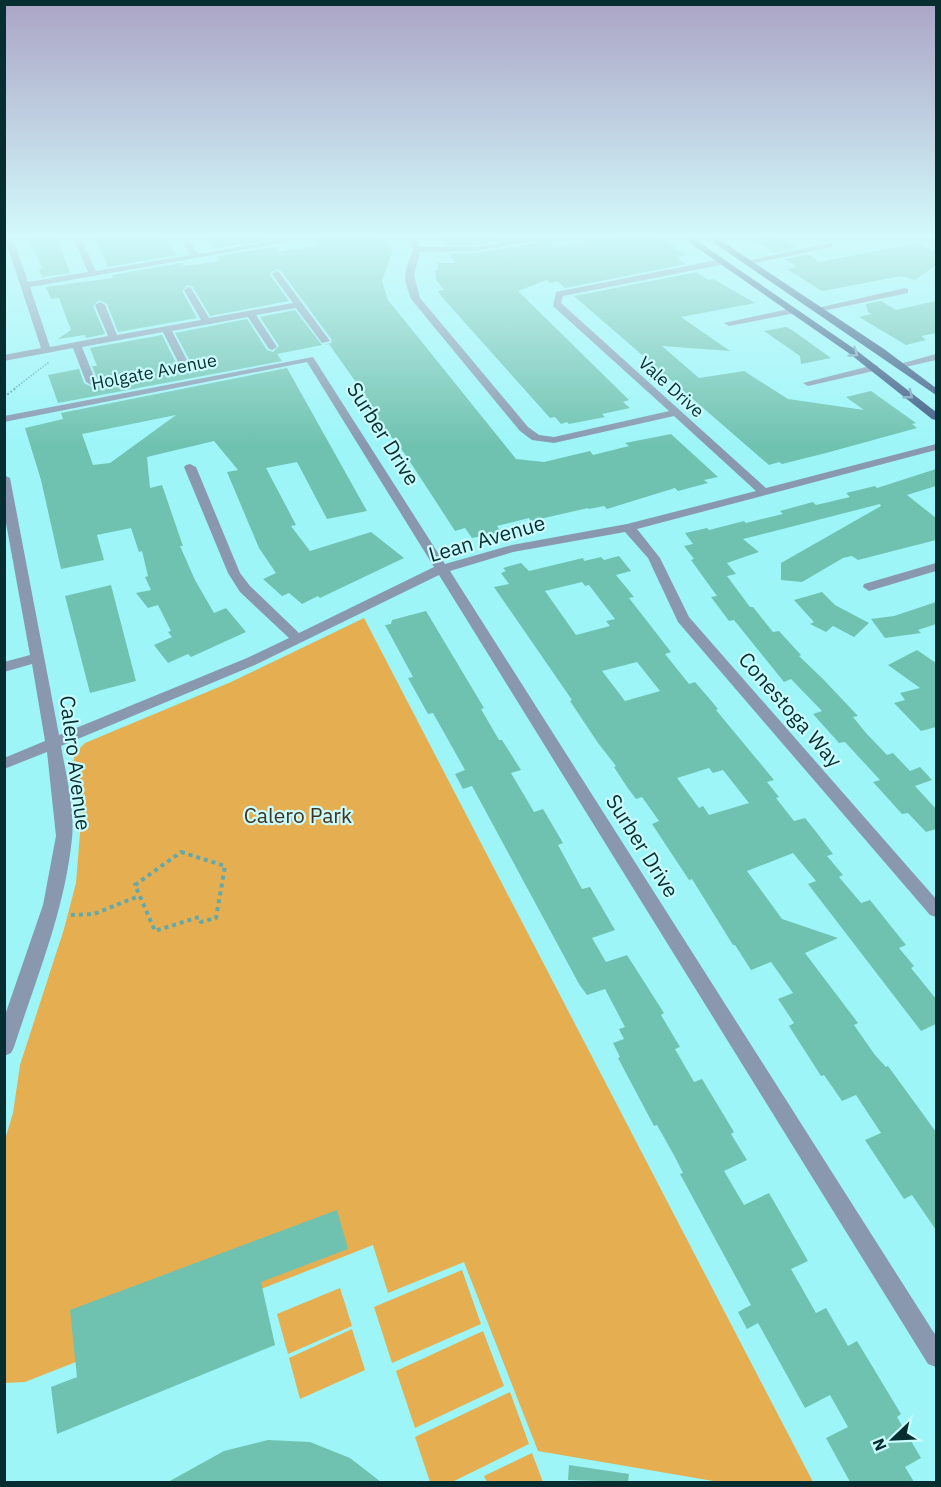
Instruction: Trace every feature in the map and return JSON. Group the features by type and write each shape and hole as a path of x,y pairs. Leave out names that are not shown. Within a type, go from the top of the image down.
{"main road":[{"path":"785,305 874,368 936,417"},
{"path":"813,305 901,365 936,392"}],"street":[{"path":"32,305 47,351"},
{"path":"100,305 114,339"},
{"path":"197,305 207,322"},
{"path":"4,358 297,305"},
{"path":"299,305 325,341"},
{"path":"421,305 530,434 546,440 561,439 675,413"},
{"name":"Vale Drive","path":"558,305 764,492"},
{"path":"818,309 835,305"},
{"path":"729,323 793,311"},
{"path":"251,314 272,347"},
{"path":"166,329 183,362"},
{"path":"77,345 91,382"},
{"path":"901,365 936,357"},
{"name":"Holgate Avenue","path":"4,419 310,359"},
{"name":"Surber Drive","path":"310,359 936,1356"},
{"path":"808,383 874,368"},
{"name":"Lean Avenue","path":"4,764 208,680 441,569 512,549 628,528 936,447"},
{"path":"190,467 234,573 245,589 297,638"},
{"name":"Calero Avenue","path":"4,478 10,547 36,658 52,743 62,810 63,836 52,905 4,1047"},
{"name":"Conestoga Way","path":"628,528 640,538 658,562 683,619 936,910"},
{"path":"869,587 936,567"},
{"path":"4,667 36,658"}],"path":[{"path":"4,397 50,363 47,351"},
{"path":"181,852 225,866 216,918 201,922 199,917 155,931 140,896 135,885 181,852"},
{"path":"71,915 94,914 140,896"}],"green space":[{"name":"Calero Park","path":"364,618 813,1482 719,1482 538,1451 464,1262 388,1293 373,1245 25,1382 5,1383 4,1143 13,1113 20,1065 64,929 76,883 81,821 73,763 75,753 85,743 231,682"},
{"path":"462,1270 481,1324 392,1363 374,1307"},
{"path":"340,1288 352,1326 288,1354 277,1314"},
{"path":"352,1329 365,1370 300,1399 289,1358"},
{"path":"483,1331 504,1386 415,1428 396,1371"},
{"path":"510,1392 529,1444 452,1482 430,1482 415,1437"},
{"path":"532,1453 543,1482 487,1482 484,1476"}],"building":[{"path":"62,305 94,305 105,334 86,338 85,335 58,339 71,330"},
{"path":"108,305 190,305 197,318 118,332"},
{"path":"204,305 266,305 210,316"},
{"path":"306,305 392,305 516,459 544,462 590,451 593,455 629,446 625,443 671,434 718,477 704,480 708,483 678,491 675,488 607,509 604,506 531,521 529,518 497,526 501,532 472,538 465,528 455,531 405,454 384,428 360,388 329,344 324,345 331,343 332,340"},
{"path":"449,305 533,305 629,400 623,402 630,408 602,414 605,417 569,424 567,422 561,424 555,417 550,418"},
{"path":"585,305 742,305 681,317 730,351 662,346 699,378 744,371 788,399 864,410 846,397 871,391 916,423 912,424 917,428 782,464 779,462 769,465"},
{"path":"866,305 888,305 896,310 916,305 936,305 936,333 921,336 926,340 906,345 859,317 872,314 868,312"},
{"path":"295,310 322,345 277,354 282,361 58,403 48,375 79,369 84,383 92,387 98,381 92,366 97,366 90,348 162,335 176,363 184,367 190,361 175,333 247,319 267,350 273,352 279,346 260,317"},
{"path":"786,327 831,358 801,364 800,356 764,331"},
{"path":"287,368 367,511 327,519 297,462 266,468 296,525 291,526 310,551 371,532 404,558 320,598 318,596 302,604 289,593 282,596 263,579 276,573 259,548 227,472 238,470 214,441 147,457 150,488 162,485 183,546 180,546 195,580 214,613 226,608 246,632 191,657 188,654 168,663 154,645 172,637 168,632 171,631 158,605 148,608 136,593 151,590 145,577 148,576 142,551 139,552 131,528 97,535 104,560 61,569 41,480 25,428 63,419 61,413","holes":["176,415 110,463 93,465 82,434"]},
{"path":"936,469 936,486 907,495 936,518 936,540 858,560 852,556 843,558 802,582 781,580 781,563 881,506 880,504 743,539 759,552 727,563 736,574 727,576 750,607 753,607 773,632 779,631 801,655 799,656 858,716 853,717 866,733 887,755 893,753 910,771 920,767 932,780 915,786 936,809 936,829 926,832 908,813 902,814 873,782 880,780 845,742 839,743 813,714 822,711 791,679 784,682 734,620 729,621 711,597 717,596 691,560 694,559 684,546 693,544 685,533 707,528 709,530 744,521 746,523 783,514 780,511 813,502 816,505 850,497 846,493 875,486 877,488"},
{"path":"619,556 631,571 616,575 634,597 629,598 671,652 665,654 689,684 695,682 708,697 718,709 716,710 774,780 767,782 794,821 805,818 817,833 833,854 827,856 843,875 839,877 861,903 870,900 906,945 899,948 914,966 911,968 936,999 936,1024 921,1031 808,884 816,881 793,853 747,871 782,919 838,938 805,953 858,1023 854,1025 875,1055 886,1067 888,1066 936,1132 936,1230 912,1195 904,1199 865,1140 881,1133 856,1095 842,1101 824,1075 821,1076 789,1026 794,1023 778,999 793,993 771,962 751,970 692,879 689,880 652,824 659,821 642,797 636,799 627,787 614,767 616,766 598,743 570,701 572,700 494,587 509,584 501,573 506,571 503,568 521,563 529,571 583,558 584,561 601,557 604,560","holes":["582,582 585,586 589,585 615,619 606,621 610,626 576,635 545,591","637,662 660,691 625,701 602,671","709,768 713,773 723,770 749,803 709,815 703,806 699,808 677,778"]},
{"path":"111,585 136,681 90,693 65,596"},
{"path":"822,592 835,605 869,623 854,637 833,626 826,632 810,624 814,622 794,600"},
{"path":"936,602 936,624 918,630 921,633 885,638 871,619 894,616"},
{"path":"426,611 484,708 481,709 499,740 502,740 521,770 511,773 534,812 543,809 563,843 558,845 582,889 590,887 615,930 592,938 606,962 627,955 664,1013 661,1015 680,1047 675,1049 694,1082 702,1079 734,1132 731,1134 747,1160 724,1171 744,1205 769,1193 808,1261 791,1269 816,1313 826,1308 848,1346 857,1341 901,1414 897,1417 921,1458 905,1467 914,1482 850,1482 826,1438 848,1427 830,1395 805,1408 758,1323 747,1329 738,1312 751,1305 680,1174 683,1173 675,1157 657,1125 654,1126 618,1058 620,1057 613,1043 624,1039 619,1029 625,1027 605,989 587,995 579,984 472,786 463,789 455,774 465,770 433,713 428,714 408,678 413,677 385,625 391,624 392,620"},
{"path":"917,650 936,663 936,727 921,731 894,703 905,700 900,693 920,688 888,665"},
{"path":"337,1210 348,1249 261,1282 275,1345 57,1434 51,1387 77,1377 70,1310"},
{"path":"268,1440 310,1442 350,1458 381,1482 168,1482 224,1451"},
{"path":"569,1465 629,1474 628,1482 568,1480"}]}
